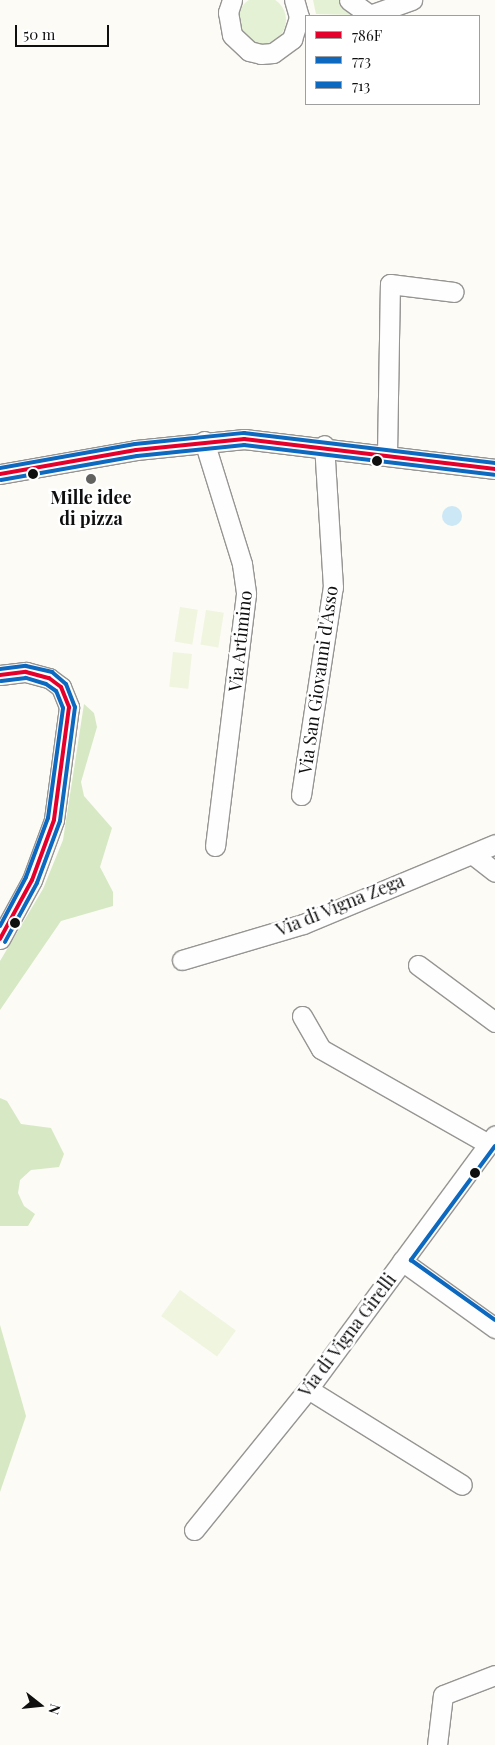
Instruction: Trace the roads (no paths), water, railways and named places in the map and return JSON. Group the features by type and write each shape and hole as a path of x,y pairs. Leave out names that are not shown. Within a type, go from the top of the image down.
{"street":[{"path":"231,0 228,24 239,45 249,51 261,54 283,48 295,34 300,11"},
{"path":"349,0 368,15"},
{"path":"372,15 412,0"},
{"path":"387,454 390,284 454,292"},
{"path":"0,474 204,441 244,439 324,445 495,469"},
{"name":"Via Artimino","path":"204,441 242,564 246,594 215,846"},
{"name":"Via San Giovanni d'Asso","path":"302,795 333,587 324,445"},
{"path":"0,675 26,672 50,678 61,687 70,707 52,826 32,880 0,939"},
{"name":"Via di Vigna Zega","path":"182,960 302,924 495,844"},
{"path":"476,857 495,872"},
{"path":"418,965 495,1022"},
{"path":"302,1016 320,1049 492,1139"},
{"name":"Via di Vigna Girelli","path":"194,1530 308,1389 492,1139"},
{"path":"402,1261 495,1328"},
{"path":"308,1389 462,1485"},
{"path":"437,1745 443,1696 495,1675"}],"water":[{"path":"452,506 459,509 462,516 459,523 452,526 445,523 442,516 445,509"}],"place":[{"name":"Mille idee di pizza","path":"91,479"}]}
